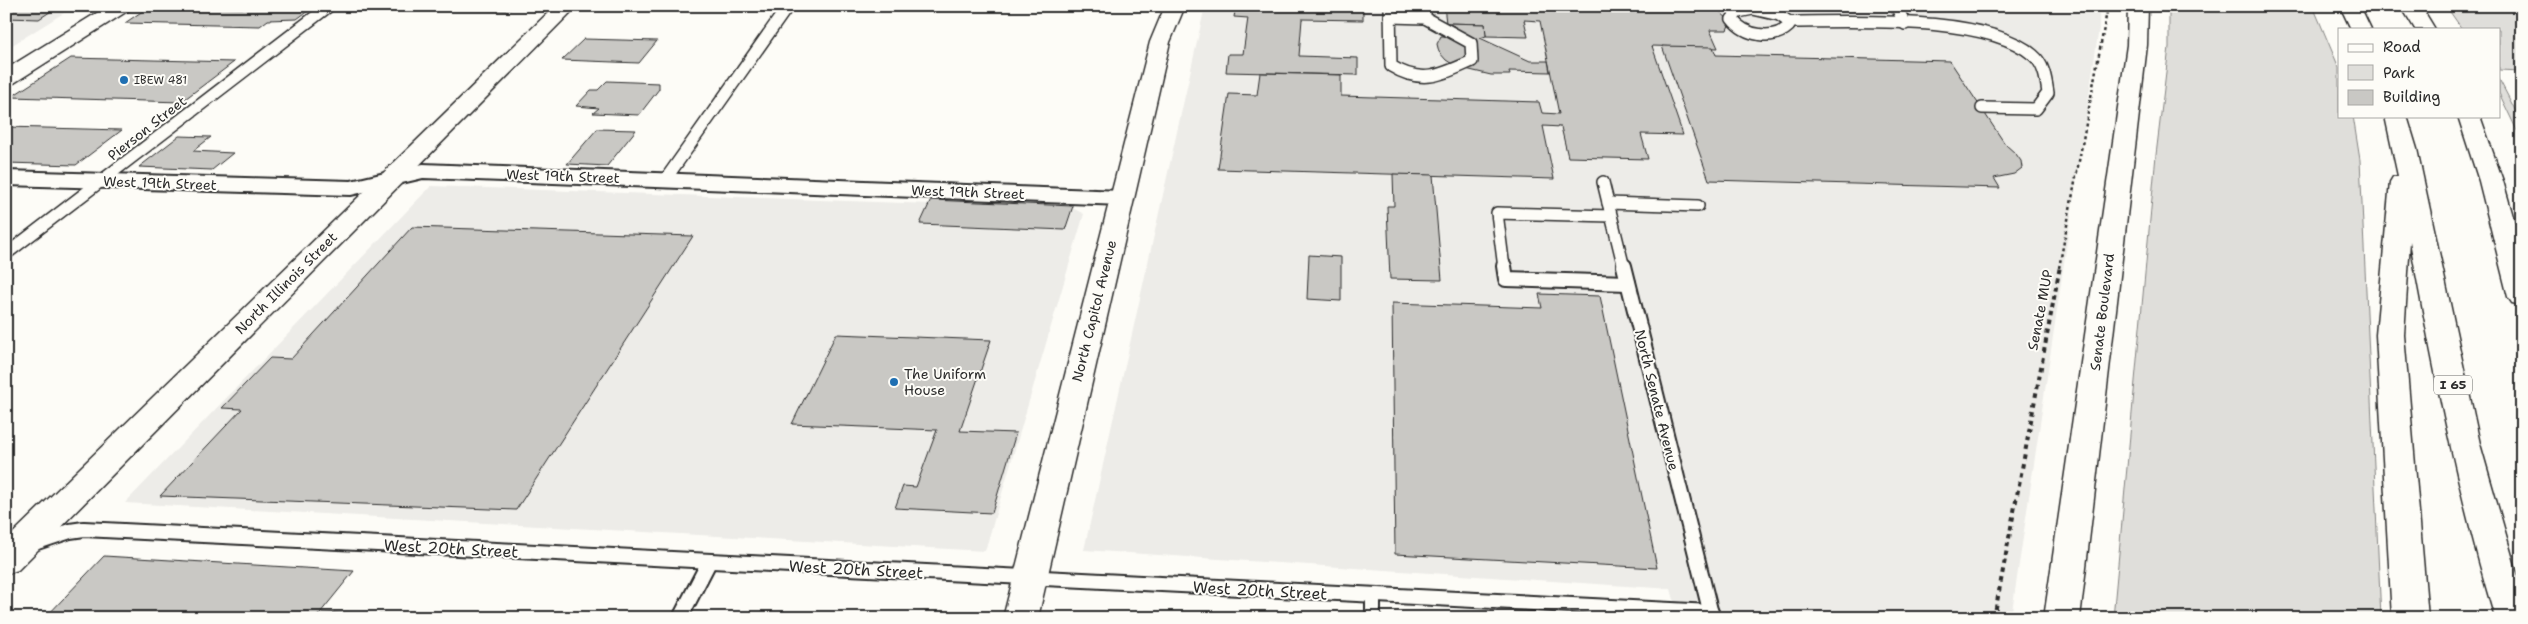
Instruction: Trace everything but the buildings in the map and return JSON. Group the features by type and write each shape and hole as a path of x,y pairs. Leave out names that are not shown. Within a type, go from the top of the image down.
{"main road":[{"path":"6,62 90,6"},
{"path":"6,78 122,6"},
{"name":"North Illinois Street","path":"9,557 566,6"},
{"name":"North Capitol Avenue","path":"1020,618 1160,42 1175,6"},
{"name":"Senate Boulevard","path":"2062,618 2137,45 2138,6"},
{"path":"2350,6 2361,28"},
{"path":"2411,6 2424,28"},
{"name":"I 65","path":"2397,118 2405,148 2465,448 2496,569 2513,618"},
{"path":"2470,118 2491,181 2522,297"},
{"path":"2405,148 2390,335 2410,618"}],"street":[{"name":"West 19th Street","path":"6,178 351,188 423,171 1122,198"}],"lane":[{"name":"Pierson Street","path":"6,254 329,6"},
{"path":"664,180 788,6"},
{"path":"1390,6 1390,17 1390,66 1405,76 1439,77 1472,61 1471,43 1425,18 1390,17"},
{"path":"1425,6 1425,18"},
{"path":"1896,6 1905,24"},
{"path":"1789,22 1789,26 1781,33 1764,34 1746,30 1734,23 1732,19 1738,12 1762,10 1779,15 1789,22 1905,24 1965,29 2002,38 2032,54 2046,72 2048,93 2036,109 1982,108"},
{"name":"North Senate Avenue","path":"1603,182 1711,615"},
{"path":"1628,283 1506,279 1497,213 1698,206"},
{"name":"West 20th Street","path":"9,557 46,538 84,529 1373,595 1711,615"},
{"path":"680,618 709,562"},
{"path":"1373,595 1373,618"}],"path":[{"name":"Senate MUP","path":"1994,618 2108,6"}],"shaded area":[{"path":"6,6 75,6 6,49"},
{"path":"1205,6 2099,6 2099,28 2011,618 1679,618 1671,589 1084,550"},
{"path":"431,186 1074,209 1084,214 985,551 125,503"}],"green space":[{"path":"2169,6 2313,6 2338,66 2338,118 2353,118 2360,160 2381,618 2113,618 2156,155 2169,47"},
{"path":"2446,6 2522,6 2522,71 2500,70 2500,28 2461,28"},
{"path":"2500,81 2522,123 2522,141 2500,95"}],"place":[{"name":"IBEW 481","path":"124,80"},
{"name":"The Uniform House","path":"894,382"}]}
